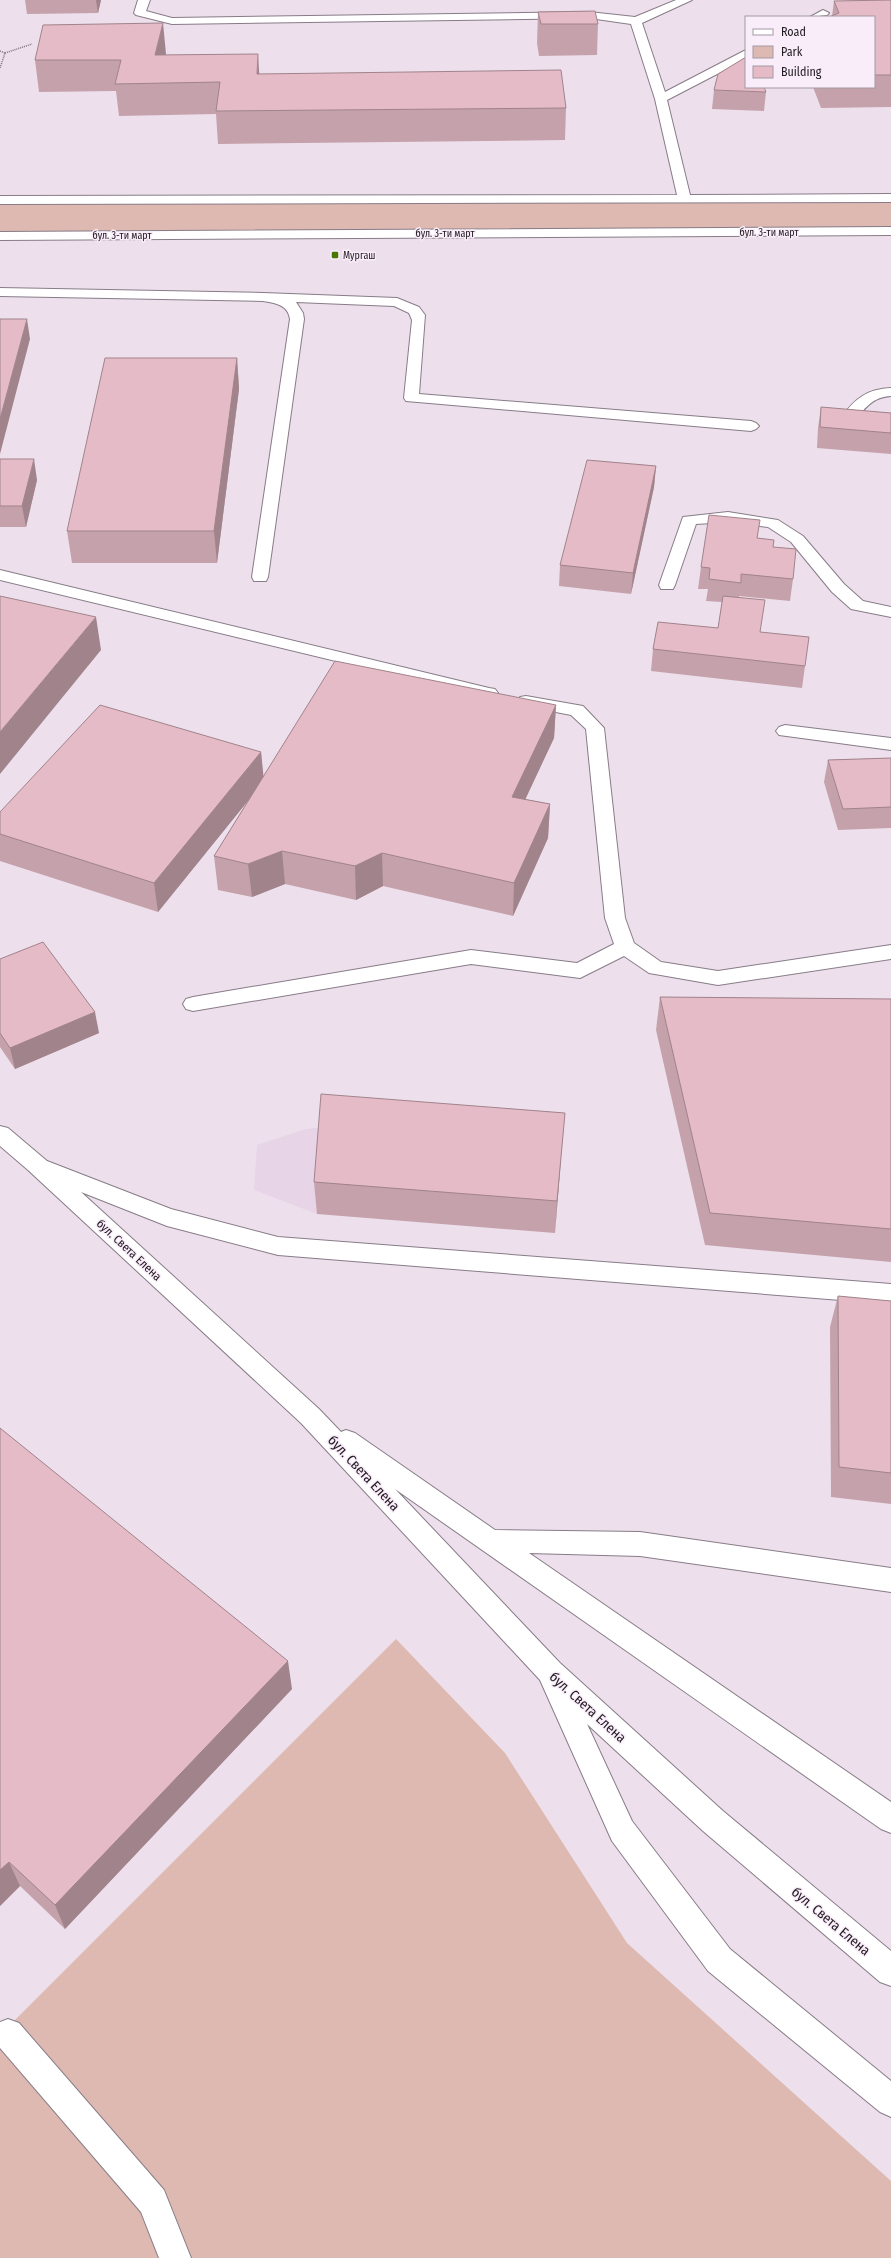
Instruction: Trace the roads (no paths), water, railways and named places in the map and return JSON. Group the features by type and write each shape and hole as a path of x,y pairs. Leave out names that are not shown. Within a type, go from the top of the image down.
{"street":[{"path":"144,0 140,13 172,21 589,15 636,21 686,0"},
{"path":"636,21 661,99 684,197"},
{"path":"661,99 745,55"},
{"path":"0,200 684,197 891,198"},
{"name":"бул. 3-ти март","path":"0,236 891,231"},
{"path":"0,292 101,292 385,301 407,305 418,315 419,320 411,398 751,426"},
{"path":"260,577 297,319 297,313 293,307 286,302 263,297"},
{"path":"850,417 864,399 878,392 891,392"},
{"path":"667,585 689,520 728,517 772,522 797,540 838,588 857,605 891,612"},
{"path":"0,575 506,697 577,710 595,728 615,918 625,947 656,968 718,978 891,952"},
{"path":"785,731 891,744"},
{"path":"193,1004 471,958 580,971 625,947"},
{"name":"бул. Света Елена","path":"0,1134 36,1164 310,1416 550,1672 713,1821 891,1971"},
{"path":"36,1164 167,1217 278,1246 891,1294"},
{"name":"бул. Света Елена","path":"310,1416 891,1819"},
{"path":"490,1541 640,1544 891,1580"},
{"path":"550,1672 622,1831 719,1960 891,2101"},
{"path":"8,2034 153,2201 175,2258"}],"place":[{"name":"Мургаш","path":"335,255"}]}
